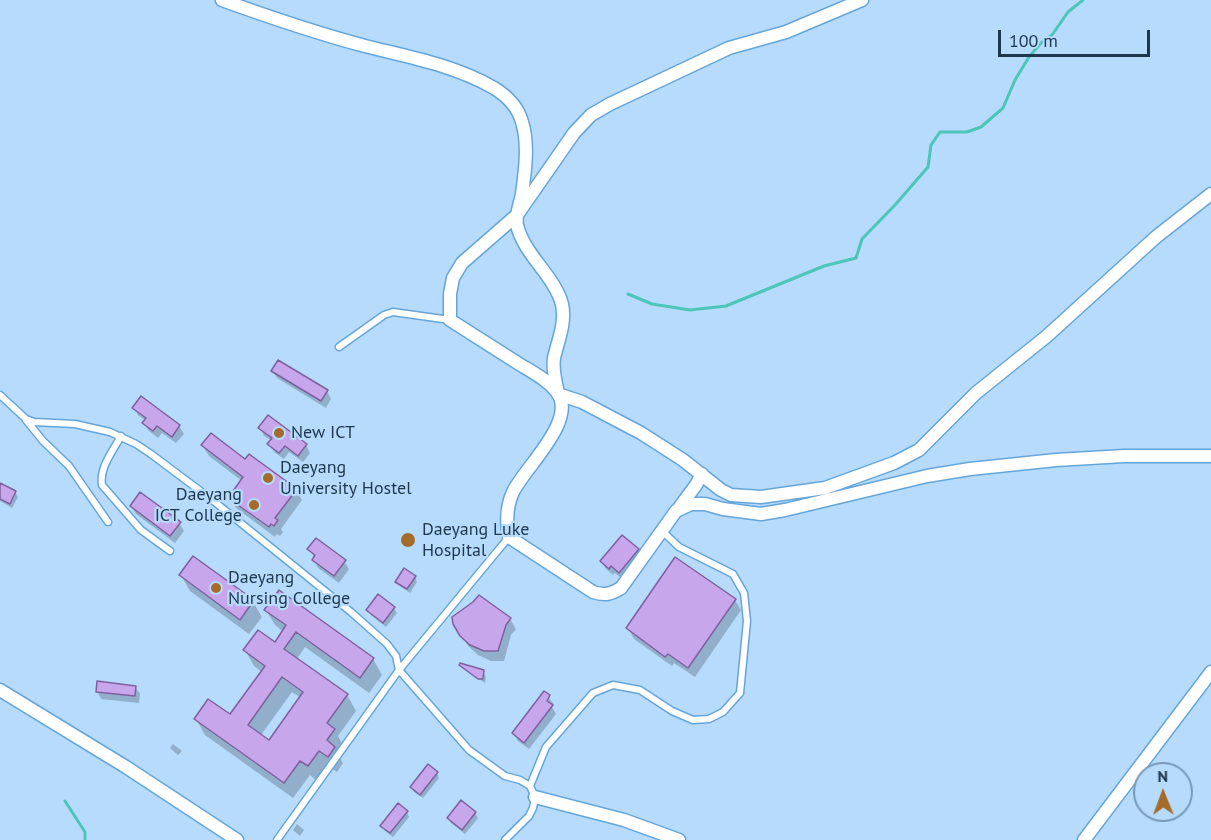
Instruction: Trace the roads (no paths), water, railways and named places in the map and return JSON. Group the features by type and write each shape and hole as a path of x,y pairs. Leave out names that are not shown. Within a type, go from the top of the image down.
{"street":[{"path":"222,0 284,22 364,46 442,65 495,89 509,99 518,111 523,123 525,159 517,225 522,238 553,286 561,303 564,321 554,360 554,373 562,407 561,419 512,493 507,525 509,537 593,592 602,595 612,593 621,588 702,474"},
{"path":"731,495 641,433 582,402 558,394 545,380 450,320 450,294 453,278 462,263 517,214 574,133 591,115 729,48 786,32 862,0"},
{"path":"883,486 976,393 1047,336 1156,237 1211,194"},
{"path":"705,504 731,495 761,497 825,488 885,467 919,450"},
{"path":"676,512 691,504 705,504 761,514 927,476 1032,461 1124,456 1211,456"},
{"path":"1084,840 1211,672"},
{"path":"0,690 126,766 237,840"},
{"path":"532,792 624,820 679,840"}],"lane":[{"path":"339,347 384,315 393,312 450,320"},
{"path":"0,395 26,419 43,441 69,466 108,522"},
{"path":"26,419 34,422 75,424 122,436 212,499 387,644 396,656 399,670 469,750 505,776 520,780 532,792"},
{"path":"122,436 103,469 100,477 102,485 141,530 170,551"},
{"path":"505,840 529,816 533,808 532,792 546,747 593,693 613,685 640,690 672,711 693,720 709,719 723,712 740,693 747,621 744,593 733,574 679,547 662,530"},
{"path":"277,840 399,670 509,537"}],"waterway":[{"path":"628,294 652,304 690,310 726,306 824,266 856,258 862,239 928,167 931,145 940,132 967,132 981,127 1003,108 1015,80 1029,57 1041,43 1052,35 1068,12 1083,0"},
{"path":"65,801 85,832 85,840"}],"place":[{"name":"New ICT","path":"279,433"},
{"name":"Daeyang University Hostel","path":"268,478"},
{"name":"Daeyang ICT College","path":"254,505"},
{"name":"Daeyang Luke Hospital","path":"408,540"},
{"name":"Daeyang Nursing College","path":"216,588"}]}
